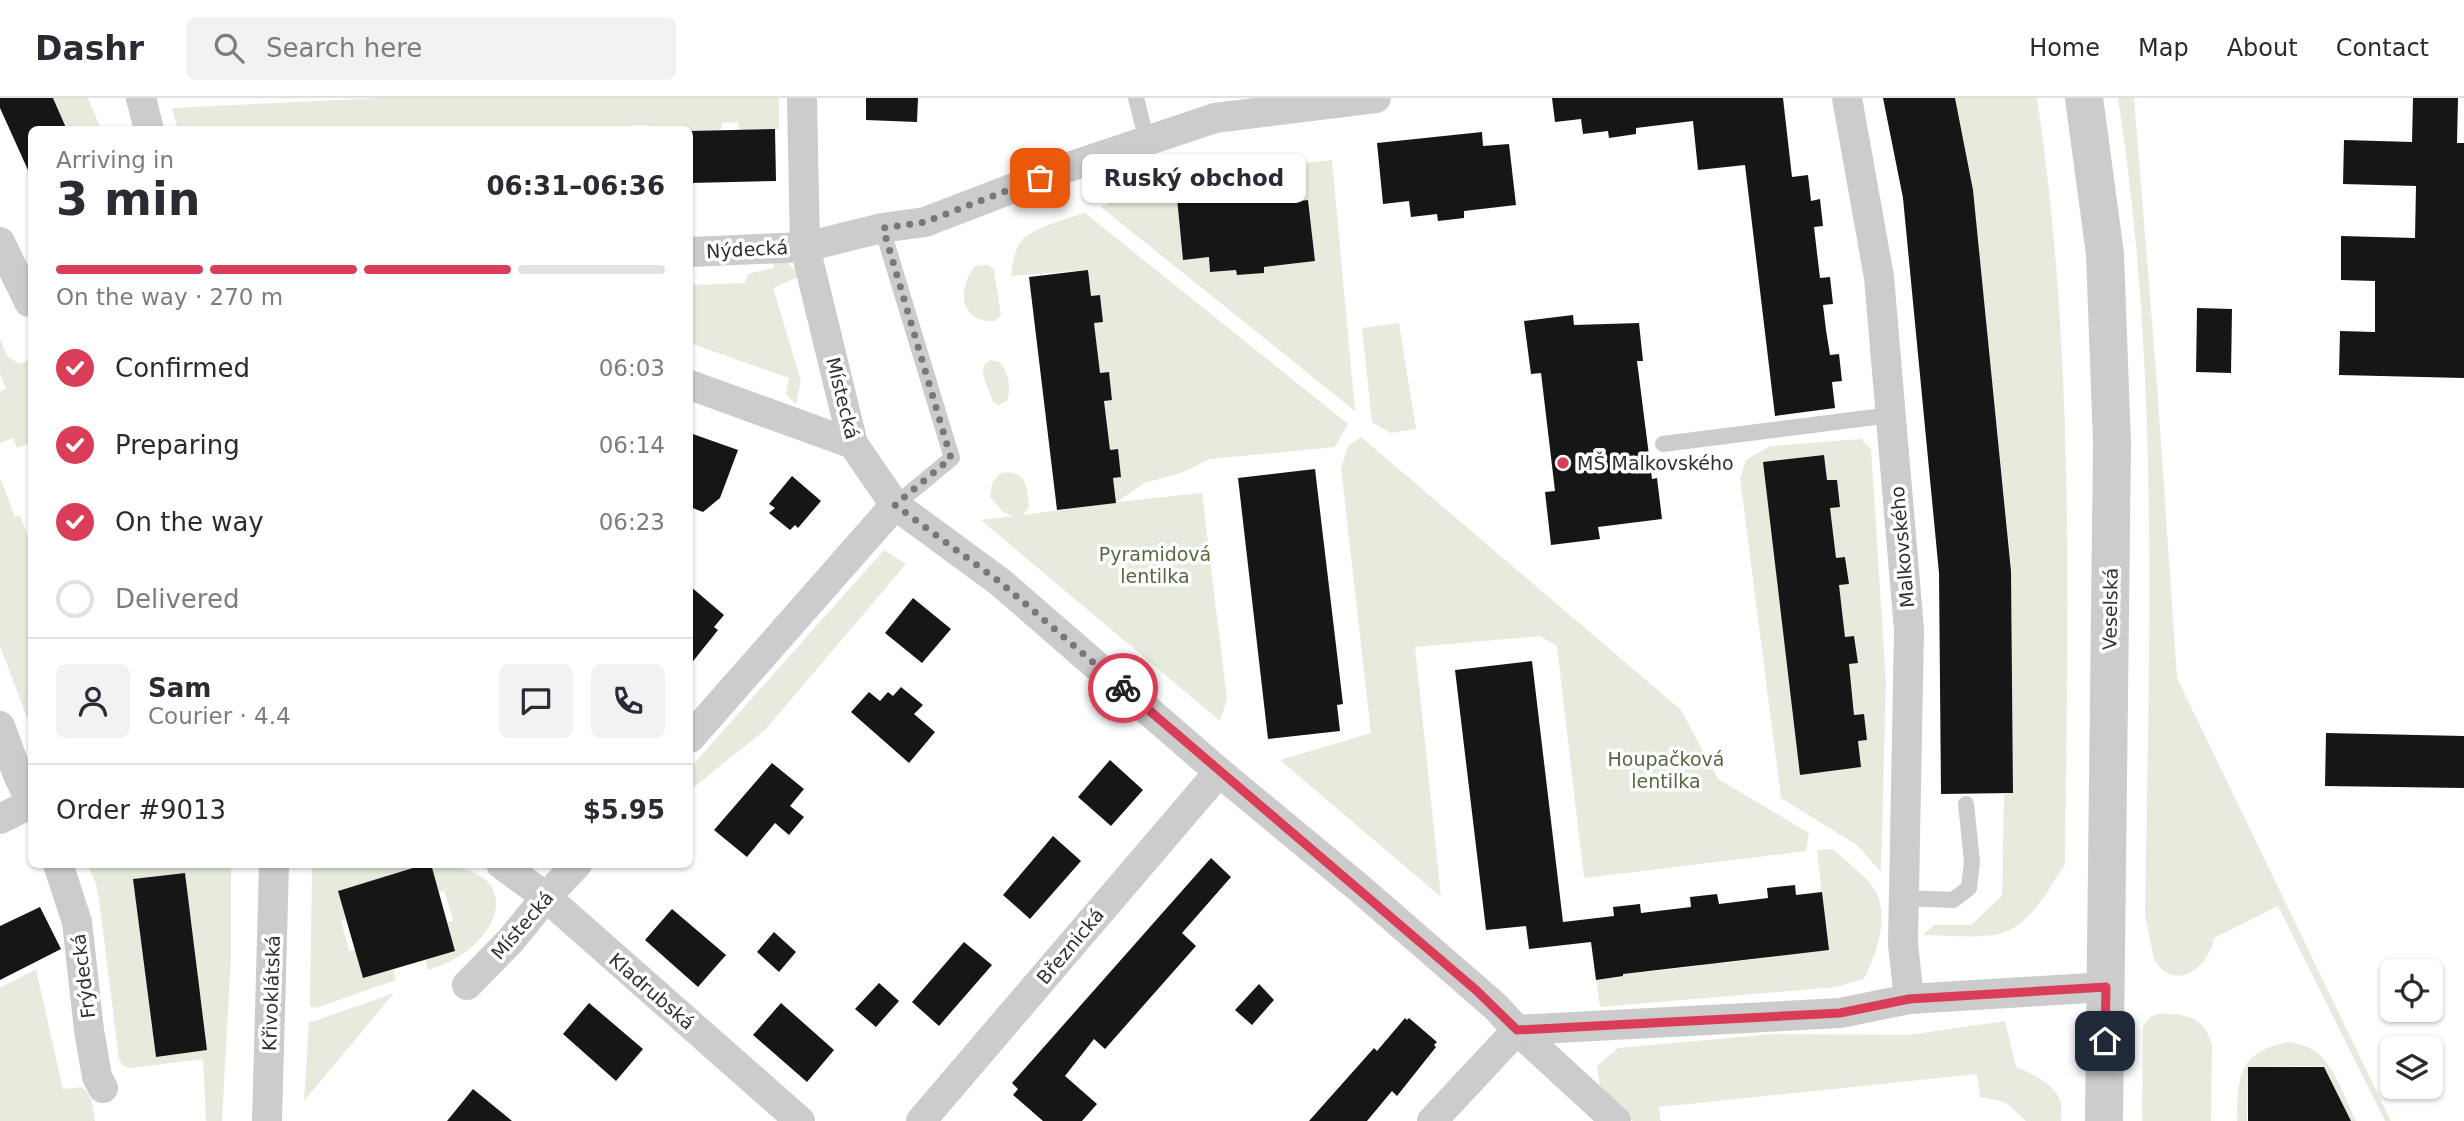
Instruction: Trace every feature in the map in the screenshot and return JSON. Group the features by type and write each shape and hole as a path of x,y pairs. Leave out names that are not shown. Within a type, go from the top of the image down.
{"street":[{"path":"141,98 148,126"},
{"name":"Místecká","path":"802,98 805,247 853,444 895,505 1000,582 1476,990 1616,1121"},
{"name":"Nýdecká","path":"693,252 805,247 883,228 925,222 1063,169 1215,118 1272,105 1376,98"},
{"name":"Malkovského","path":"1847,98 1879,277 1909,630 1903,944 1909,999"},
{"name":"Veselská","path":"2084,98 2105,254 2112,443 2104,1121"},
{"path":"0,242 28,300"},
{"path":"693,386 853,444"},
{"path":"693,735 895,505"},
{"path":"0,726 28,797"},
{"name":"Březnická","path":"921,1121 1219,772"},
{"path":"0,819 28,805"},
{"name":"Frýdecká","path":"59,868 77,922 89,1030 97,1077 103,1088"},
{"name":"Křivoklátská","path":"267,1121 274,868"},
{"name":"Kladrubská","path":"506,868 546,897 800,1121"},
{"name":"Místecká","path":"467,985 512,940 573,868"},
{"path":"1432,1121 1517,1030 1840,1013 1909,999 2106,987"}],"lane":[{"path":"1136,98 1147,141"},
{"path":"883,228 951,458 895,505"},
{"path":"1663,444 1891,415"},
{"path":"1904,898 1953,900 1969,888 1972,862 1966,804"}],"green space":[{"path":"53,98 88,98 100,126 66,126"},
{"path":"379,98 779,98 779,129 739,130 738,122 722,123 721,130 693,132 693,126 649,125 177,126 172,108"},
{"path":"1955,98 2037,98 2058,289 2066,480 2065,864 2024,920 2005,932 1975,936 1923,935 1934,925 1971,925 2002,896 2004,794 2013,793 2011,566 1972,185"},
{"path":"2118,98 2134,98 2177,678 2391,1121 2385,1121 2278,906 2214,938 2205,959 2189,973 2171,975 2154,959 2145,915 2149,608 2146,403 2131,199"},
{"path":"1332,160 1355,411 1101,207 1166,179","holes":["1280,187 1283,203 1308,200 1315,261 1264,267 1264,273 1237,275 1236,270 1210,272 1209,257 1183,259 1177,198"]},
{"name":"Pyramidová lentilka","path":"1085,213 1348,424 1335,447 1210,459 1181,473 1144,483 1117,502 1202,493 1227,699 1220,721 981,520 1013,516 1003,512 990,497 992,483 1000,473 1015,473 1024,481 1029,507 1023,515 1115,503 1113,478 1121,477 1118,450 1110,450 1104,401 1112,399 1109,372 1100,373 1094,323 1103,322 1100,295 1091,296 1088,270 1011,276 1016,251 1023,239 1043,227"},
{"path":"772,257 786,261 800,276 773,288 801,381 796,404 786,394 789,378 693,344 693,285 745,283 748,274 774,268"},
{"path":"988,265 994,270 1001,315 995,321 974,316 965,303 965,285 969,275 975,266"},
{"path":"1399,323 1416,429 1390,433 1372,422 1362,328"},
{"path":"0,339 7,356 19,364 28,360 28,444 17,448 13,438 0,443 0,392 6,389 0,373"},
{"path":"991,360 1000,362 1008,381 1007,401 999,405 993,402 983,375 984,365"},
{"name":"Houpačková lentilka","path":"1361,437 1681,710 1718,779 1809,833 1806,851 1584,878 1557,646 1540,636 1415,647 1441,897 1280,760 1371,733 1341,468 1348,446"},
{"path":"1861,439 1871,449 1886,682 1881,872 1857,845 1781,798 1740,478 1746,460 1770,446","holes":["1824,455 1827,480 1837,480 1830,508 1836,558 1846,557 1849,584 1839,585 1845,637 1854,636 1858,662 1849,664 1854,715 1864,714 1867,740 1858,741 1860,767 1800,775 1764,463"]},
{"path":"0,478 15,517 20,515 28,537 28,720 0,646"},
{"path":"884,550 906,564 765,730 693,788 693,765"},
{"path":"1832,849 1869,882 1880,904 1881,930 1864,979 1836,987 1600,1007 1596,980 1622,976 1622,970 1646,967 1647,972 1700,966 1700,960 1725,963 1778,956 1778,951 1828,950 1817,850"},
{"path":"89,868 231,868 231,956 222,1121 206,1121 203,1059 131,1068 123,1066 119,1059 96,884","holes":["185,873 207,1050 156,1057 133,879"]},
{"path":"312,868 416,868 339,890 346,919 341,921 349,951 355,950 363,978 393,969 396,980 316,1008 310,1006"},
{"path":"432,868 463,869 484,878 494,893 495,910 488,928 474,945 454,959 428,970 425,960 455,951 447,923 453,920 444,891 438,892"},
{"path":"36,969 63,1089 82,1087 86,1091 92,1102 95,1121 0,1121 0,988"},
{"path":"394,993 304,1101 309,1023"},
{"path":"2176,1014 2192,1018 2208,1035 2212,1045 2211,1121 2142,1121 2143,1026 2150,1017"},
{"path":"2005,1021 2016,1067 2036,1076 2054,1091 2061,1103 2061,1121 2026,1121 2005,1102 1980,1097 1977,1074 1659,1107 1661,1121 1633,1121 1601,1096 1597,1066 1618,1048 1773,1034 1908,1035"},
{"path":"2289,1042 2310,1048 2328,1065 2356,1121 2350,1121 2323,1066 2248,1067 2247,1121 2237,1121 2238,1091 2244,1068 2250,1059 2260,1052"}],"building":[{"path":"0,98 53,98 65,126 28,126 28,170 0,108"},
{"path":"866,98 918,98 917,122 866,120"},
{"path":"1552,98 1783,98 1792,177 1808,175 1811,201 1820,199 1823,226 1814,227 1820,278 1830,277 1833,304 1823,305 1826,330 1830,355 1839,354 1842,381 1832,382 1835,408 1775,416 1745,165 1698,170 1693,121 1636,128 1636,134 1609,138 1608,131 1583,134 1581,119 1555,122"},
{"path":"1883,98 1955,98 1973,190 2011,571 2013,793 1941,794 1939,573 1903,198"},
{"path":"2413,98 2458,98 2457,143 2464,143 2464,378 2339,375 2340,331 2375,332 2375,281 2341,280 2341,236 2415,238 2416,186 2343,184 2344,140 2412,142"},
{"path":"775,129 776,181 693,183 693,131"},
{"path":"1482,132 1483,146 1509,144 1516,205 1464,211 1464,218 1438,221 1437,214 1411,217 1409,201 1383,204 1377,143"},
{"path":"1281,187 1283,203 1308,200 1315,261 1264,267 1264,273 1237,275 1236,270 1210,272 1209,257 1183,260 1177,198"},
{"path":"1088,270 1091,296 1100,295 1103,322 1094,323 1100,373 1109,372 1112,400 1104,401 1110,450 1118,449 1121,477 1113,478 1116,503 1057,510 1029,277"},
{"path":"2197,308 2232,309 2231,373 2196,372"},
{"path":"1573,315 1574,325 1639,323 1643,361 1637,361 1652,479 1657,478 1662,519 1598,527 1600,539 1551,545 1545,492 1555,491 1541,373 1531,374 1524,321"},
{"path":"693,434 738,450 720,498 703,512 693,508"},
{"path":"1824,455 1827,480 1837,480 1840,507 1830,508 1836,558 1845,557 1849,584 1839,585 1845,637 1854,636 1858,663 1849,664 1854,715 1864,714 1867,740 1858,741 1861,767 1800,775 1763,462"},
{"path":"1315,469 1343,704 1337,705 1340,731 1268,739 1238,478"},
{"path":"792,476 821,501 798,528 795,525 790,530 769,513 775,508 769,504"},
{"path":"693,589 724,615 714,627 718,630 693,661"},
{"path":"913,598 951,629 922,663 885,633"},
{"path":"1532,661 1563,922 1614,916 1613,907 1640,904 1641,913 1691,907 1690,897 1717,894 1719,904 1768,898 1767,888 1795,885 1796,895 1822,892 1829,950 1623,974 1596,980 1591,942 1529,949 1526,926 1486,930 1455,670"},
{"path":"901,687 923,705 914,714 935,732 909,763 851,712 869,692 880,701 888,692 893,696"},
{"path":"2326,733 2464,736 2464,788 2325,786"},
{"path":"1110,760 1143,790 1111,826 1078,797"},
{"path":"772,763 804,789 790,806 804,817 789,835 775,823 747,857 714,830"},
{"path":"1053,836 1081,861 1030,919 1003,895"},
{"path":"1211,858 1231,877 1182,933 1196,946 1105,1049 1094,1039 1065,1076 1097,1104 1082,1121 1043,1121 1013,1095 1018,1089 1012,1083"},
{"path":"413,868 432,868 455,951 363,978 338,891"},
{"path":"185,873 207,1050 156,1057 133,879"},
{"path":"40,907 61,949 0,980 0,926"},
{"path":"672,909 726,955 698,987 645,940"},
{"path":"774,932 796,952 779,972 757,952"},
{"path":"964,942 992,965 939,1026 912,1002"},
{"path":"879,983 899,1001 876,1027 855,1009"},
{"path":"1259,984 1274,1000 1252,1025 1235,1010"},
{"path":"589,1003 643,1049 616,1081 563,1034"},
{"path":"781,1003 834,1050 807,1082 753,1035"},
{"path":"1405,1018 1409,1018 1437,1042 1434,1045 1436,1047 1397,1096 1392,1091 1367,1121 1309,1121 1374,1048 1377,1051"},
{"path":"2248,1067 2324,1067 2351,1121 2248,1121"},
{"path":"473,1089 512,1121 447,1121"}],"way so far":[{"path":"1040,178 925,222 883,228 951,458 895,505 1000,582 1123,688"}],"place":[{"name":"Ruský obchod","path":"1040,178"},
{"name":"MŠ Malkovského","path":"1563,463"}],"route":[{"path":"1123,688 1358,887 1496,1007 1517,1030 1840,1013 1909,999 2106,987 2105,1041"}]}
